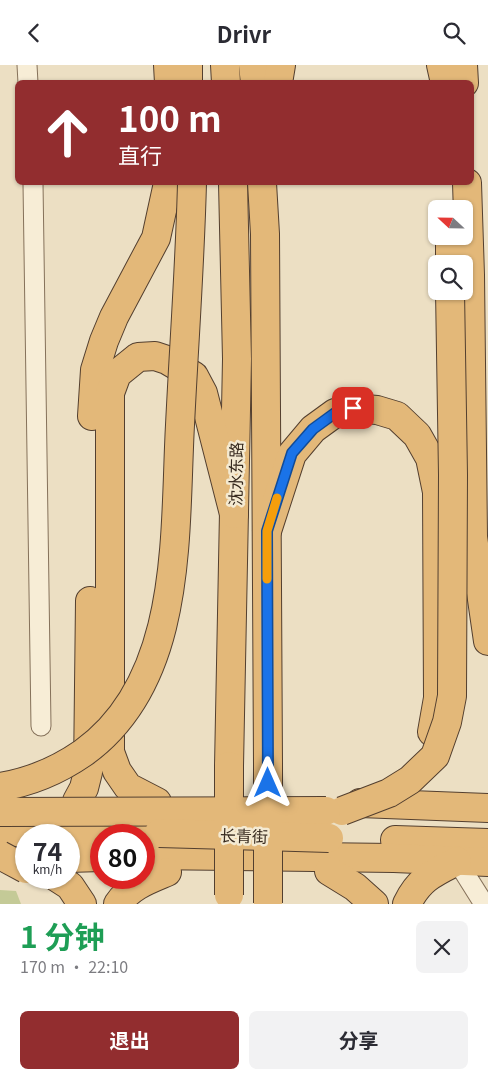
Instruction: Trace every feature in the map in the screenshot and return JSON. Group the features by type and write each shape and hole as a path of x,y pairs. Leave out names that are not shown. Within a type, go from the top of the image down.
{"highway":[{"path":"168,65 169,80"},
{"path":"188,65 188,80"},
{"path":"224,65 226,80"},
{"path":"253,65 255,80"},
{"path":"278,80 281,65"},
{"path":"77,801 84,788 88,772 92,400 96,370 114,317 156,238 168,185"},
{"path":"0,787 23,783 63,767 97,743 119,720 136,696 155,654 164,621 173,555 192,185"},
{"name":"沈水东路","path":"229,899 229,766 238,359 233,185"},
{"path":"449,185 449,200"},
{"path":"467,185 473,537 488,641"},
{"name":"沈水东路","path":"264,190 268,903"},
{"path":"342,811 389,793 410,780 435,756 447,722 452,686 453,475 450,300"},
{"path":"157,801 128,787 117,771 110,752 110,393 117,374 138,357 155,356 167,360 194,377 202,393 234,515"},
{"path":"267,531 292,453 313,429 335,413 353,408 376,410 397,416 417,435 430,458 437,492 438,699 425,762 416,784 396,805"},
{"path":"0,800 157,801 488,808"},
{"name":"长青街","path":"0,812 342,811 488,816"},
{"name":"长青街","path":"0,832 159,833 480,860"},
{"path":"155,855 480,860"},
{"path":"155,871 288,875 480,860"},
{"path":"407,904 413,891 428,875 480,860"},
{"path":"329,871 355,887 374,904"},
{"path":"52,889 67,904"},
{"path":"72,889 82,904"},
{"path":"118,904 125,893 131,889"}],"street":[{"path":"27,65 28,80"},
{"path":"33,185 42,726"},
{"path":"480,860 484,904"}],"green space":[{"path":"0,890 16,891 21,904 0,904"}],"slow traffic":[{"path":"267,579 267,531 277,498"}],"route":[{"path":"268,783 267,531 292,453 313,429 335,413 353,408"}]}
